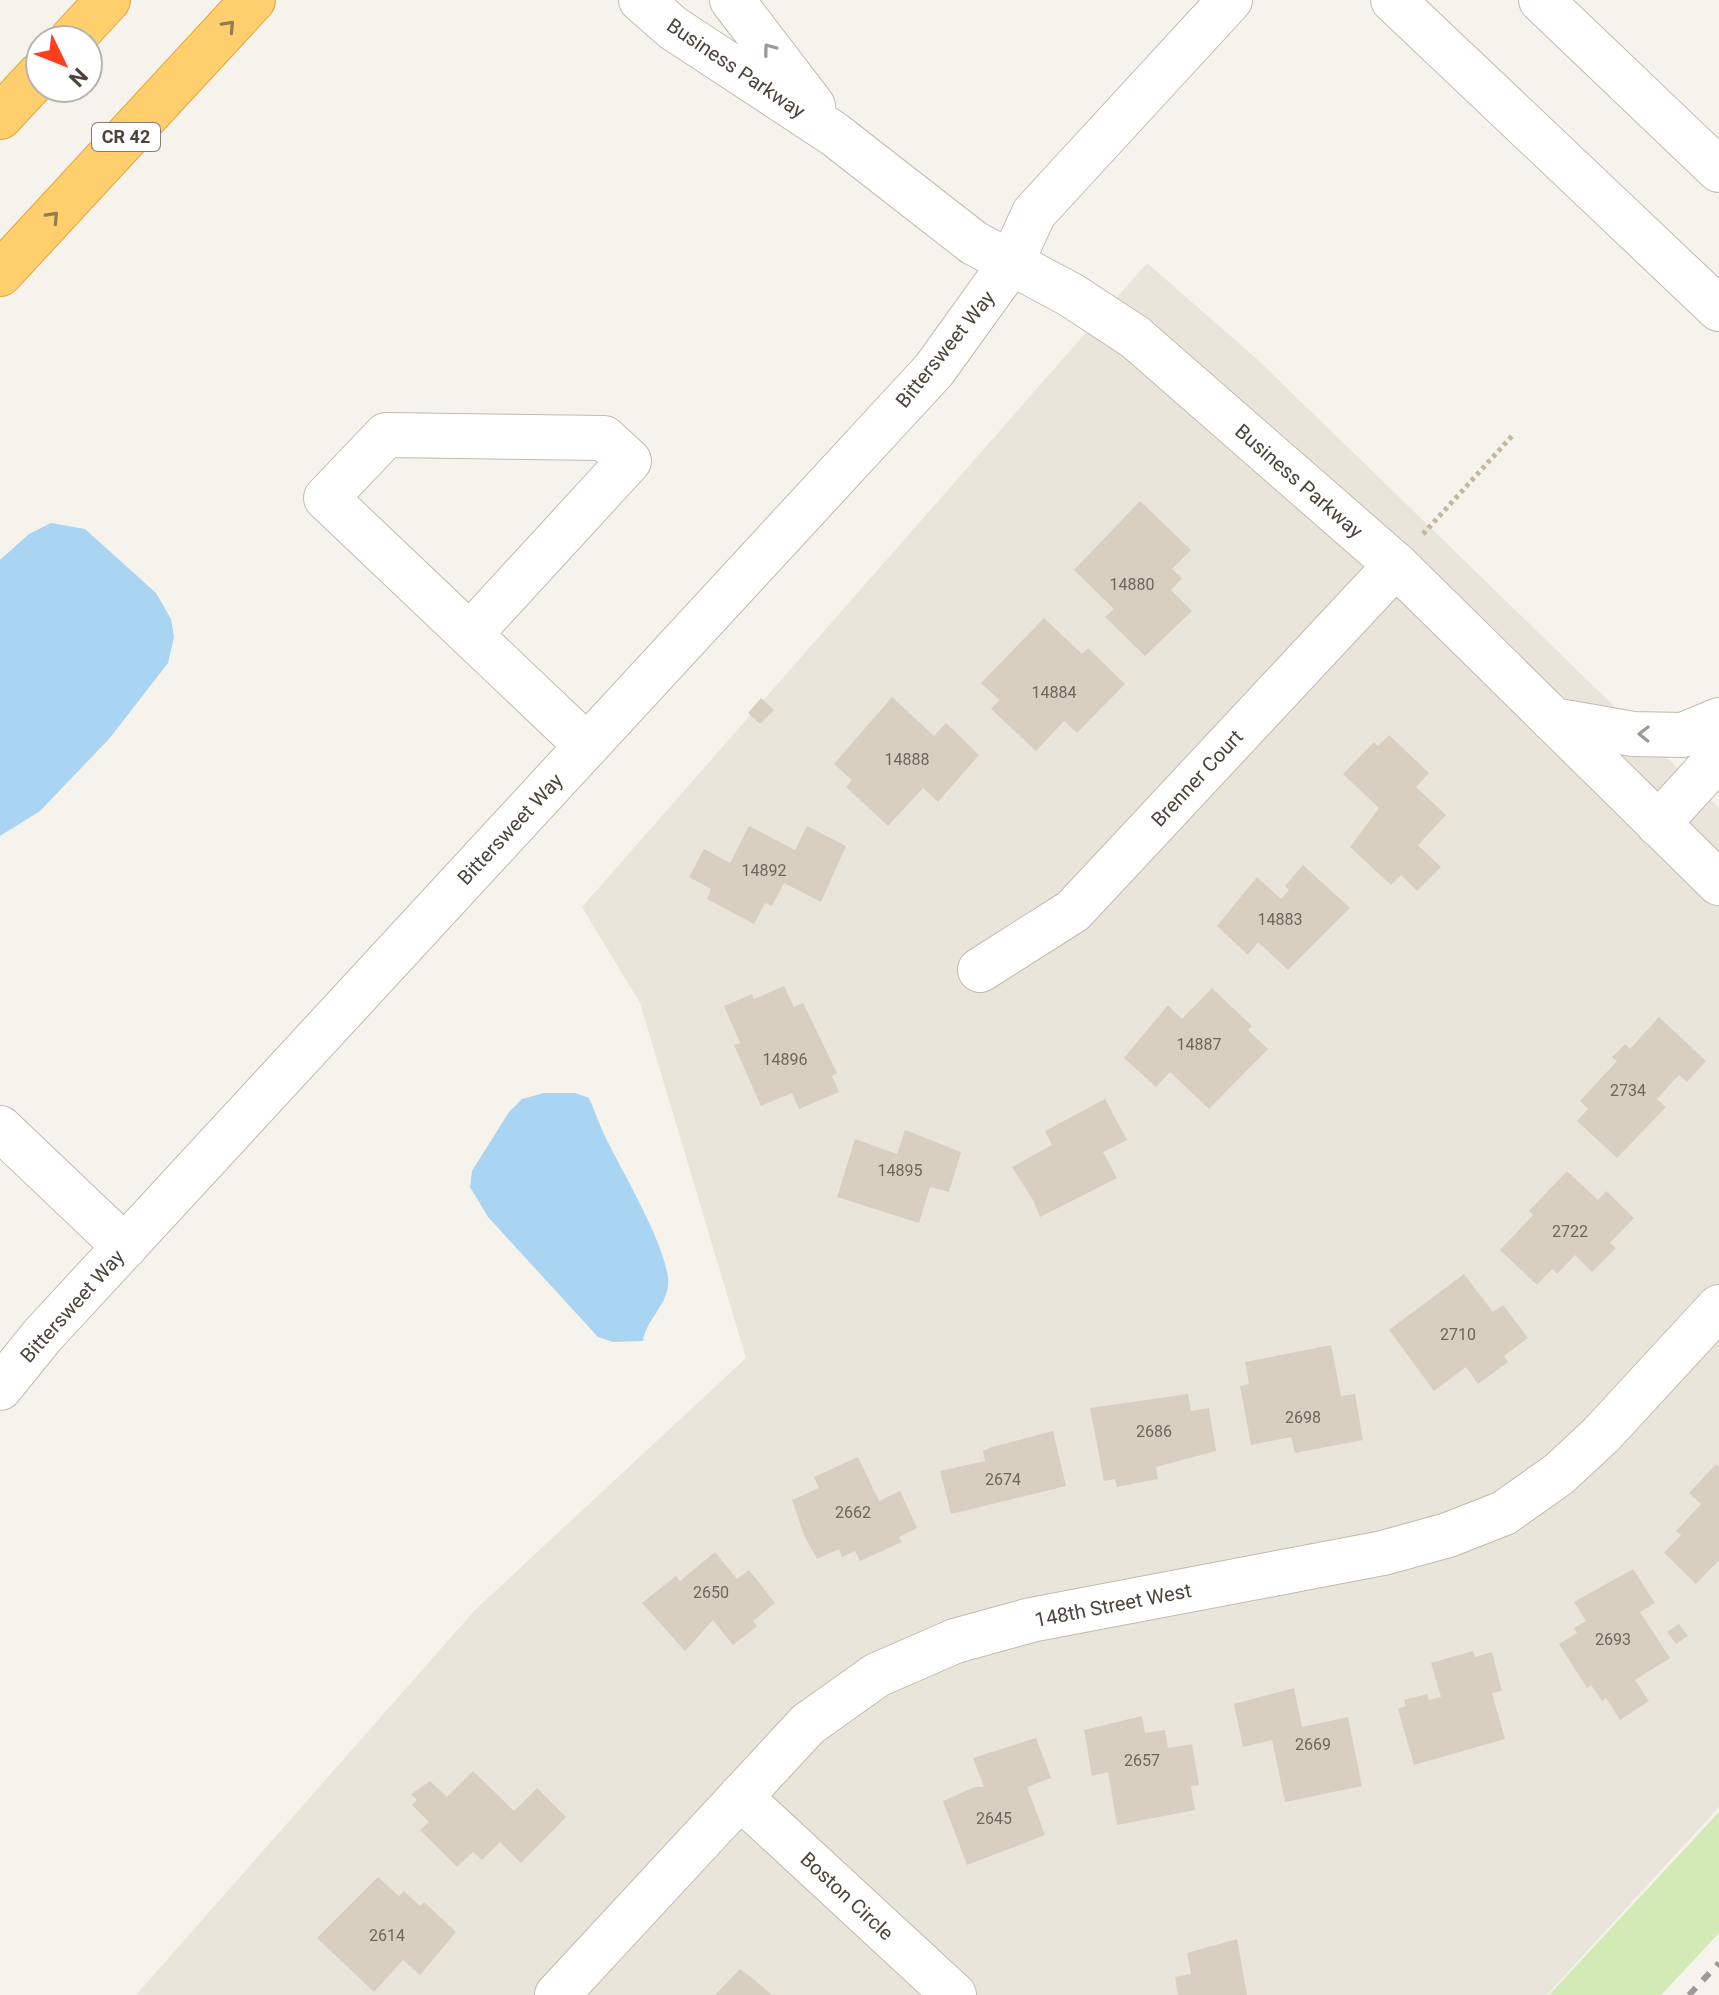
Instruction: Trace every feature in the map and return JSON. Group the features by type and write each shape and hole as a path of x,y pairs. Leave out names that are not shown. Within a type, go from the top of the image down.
{"highway":[{"path":"86,24 108,0"},
{"name":"CR 42","path":"0,274 253,0"},
{"path":"0,117 24,91"}],"street":[{"name":"Business Parkway","path":"641,0 673,28 834,134 974,243 1071,295 1135,337 1396,565 1719,883"},
{"name":"Business Parkway","path":"732,0 834,134"},
{"name":"Bittersweet Way","path":"0,1388 42,1336 934,370 1011,263 1034,213 1230,0"},
{"path":"1541,0 1719,170"},
{"path":"1400,2 1719,309"},
{"path":"470,634 629,461 604,438 386,435 326,498 587,746"},
{"name":"Brenner Court","path":"980,970 1073,911 1396,565"},
{"path":"1553,720 1633,734 1683,735 1719,720"},
{"path":"1658,824 1719,757"},
{"path":"0,1128 125,1247"},
{"name":"148th Street West","path":"557,1995 808,1724 877,1675 955,1641 1031,1620 1383,1553 1448,1535 1504,1513 1559,1474 1601,1435 1719,1307"},
{"name":"Boston Circle","path":"740,1797 954,1995"}],"path":[{"path":"1396,565 1512,436"}],"shaded area":[{"path":"1147,263 1258,360 1719,808 1719,1807 1547,1995 136,1995 475,1610 746,1358 640,1003 582,907"}],"green space":[{"path":"1719,1812 1719,1933 1661,1995 1549,1995"}],"water":[{"path":"51,523 85,529 156,593 171,619 174,637 168,663 109,739 40,811 0,836 0,560 29,534"},
{"path":"544,1093 575,1093 589,1098 662,1253 668,1286 643,1341 613,1342 598,1337 488,1217 470,1187 472,1171 509,1112 522,1099"}],"building":[{"path":"1140,501 1191,550 1172,569 1182,578 1171,590 1192,611 1145,656 1105,617 1114,609 1074,570"},
{"path":"1044,618 1082,654 1088,648 1125,684 1077,733 1064,721 1036,751 991,709 999,700 981,683"},
{"path":"892,697 934,736 946,723 979,755 938,802 923,788 888,826 846,787 852,780 834,764"},
{"path":"761,698 774,710 760,724 748,713"},
{"path":"1389,735 1429,773 1416,787 1446,815 1418,845 1441,867 1417,891 1401,875 1391,885 1350,847 1379,808 1343,774 1374,742 1378,746"},
{"path":"749,826 795,850 807,826 846,846 821,902 784,883 772,906 765,903 754,924 707,899 711,889 689,877 704,849 730,863"},
{"path":"1303,865 1350,908 1288,970 1258,942 1248,955 1217,926 1257,877 1281,899 1289,890 1285,886"},
{"path":"784,986 794,1007 803,1003 837,1073 832,1076 839,1092 799,1109 792,1093 761,1106 734,1045 740,1043 724,1006 752,994 754,999"},
{"path":"1212,988 1252,1026 1248,1030 1268,1049 1209,1109 1170,1072 1156,1087 1124,1058 1168,1005 1182,1019"},
{"path":"1659,1017 1706,1061 1687,1082 1679,1075 1657,1099 1666,1107 1617,1158 1577,1121 1588,1109 1580,1101 1617,1061 1612,1057 1625,1044 1630,1049"},
{"path":"1105,1099 1127,1140 1103,1152 1117,1178 1040,1217 1012,1167 1052,1145 1045,1131"},
{"path":"905,1130 961,1152 949,1192 930,1187 919,1223 837,1197 855,1139 897,1154"},
{"path":"1567,1171 1598,1200 1606,1191 1634,1218 1610,1243 1616,1248 1592,1272 1575,1255 1557,1274 1552,1269 1537,1285 1500,1250 1533,1215 1529,1211"},
{"path":"1464,1274 1493,1312 1503,1305 1528,1338 1504,1356 1508,1362 1478,1384 1466,1367 1434,1391 1389,1330"},
{"path":"1331,1345 1341,1396 1355,1394 1363,1440 1295,1453 1291,1437 1251,1445 1240,1386 1249,1384 1245,1362"},
{"path":"1188,1394 1191,1411 1209,1408 1216,1451 1156,1467 1158,1479 1117,1487 1115,1479 1104,1481 1090,1408"},
{"path":"1053,1431 1066,1486 951,1514 940,1471 985,1461 983,1451 992,1447"},
{"path":"858,1457 879,1501 900,1491 917,1528 899,1537 902,1542 860,1561 855,1551 842,1557 839,1549 817,1559 804,1535 792,1500 819,1488 814,1477"},
{"path":"1716,1464 1719,1467 1719,1560 1696,1584 1664,1553 1681,1535 1676,1531 1701,1504 1689,1493"},
{"path":"715,1552 737,1579 749,1570 775,1603 753,1621 757,1626 733,1645 713,1620 685,1651 642,1603 676,1576 680,1581"},
{"path":"1633,1569 1655,1603 1640,1612 1670,1658 1635,1680 1649,1701 1620,1720 1606,1698 1602,1701 1591,1685 1587,1688 1559,1644 1577,1633 1574,1628 1586,1621 1574,1602"},
{"path":"1679,1624 1688,1636 1676,1644 1667,1632"},
{"path":"1473,1651 1475,1657 1492,1652 1502,1691 1492,1693 1505,1739 1414,1765 1398,1709 1406,1706 1404,1700 1427,1694 1429,1700 1441,1697 1431,1663"},
{"path":"1294,1688 1302,1727 1348,1717 1362,1786 1285,1802 1272,1740 1243,1747 1234,1704"},
{"path":"1142,1716 1145,1733 1165,1730 1168,1748 1192,1744 1199,1785 1191,1786 1195,1810 1117,1825 1108,1772 1092,1776 1084,1730"},
{"path":"1036,1738 1051,1778 1027,1787 1045,1835 967,1865 943,1801 975,1787 984,1787 973,1758"},
{"path":"473,1771 514,1811 537,1788 566,1817 521,1863 500,1842 482,1860 473,1852 457,1867 420,1830 429,1822 412,1805 417,1800 411,1794 430,1781 447,1797"},
{"path":"378,1877 399,1896 404,1891 420,1906 424,1902 456,1932 420,1975 403,1960 374,1992 317,1938"},
{"path":"1237,1939 1247,1995 1178,1995 1175,1977 1191,1974 1187,1953"},
{"path":"740,1969 752,1978 772,1995 715,1995"}],"railway":[{"path":"1689,1995 1719,1963"}]}
